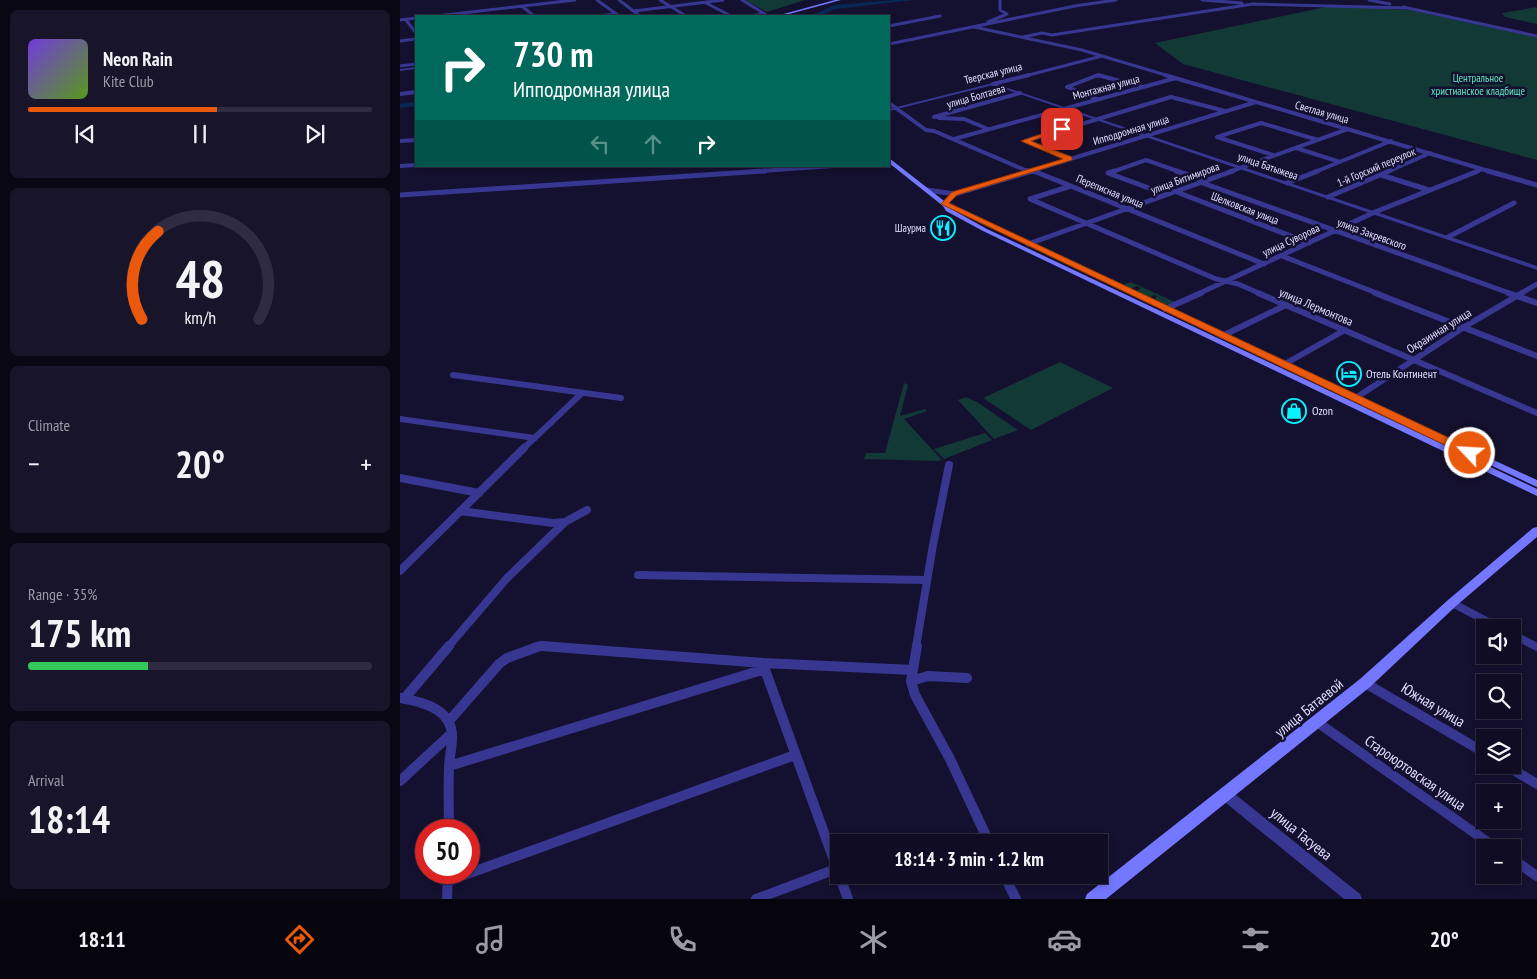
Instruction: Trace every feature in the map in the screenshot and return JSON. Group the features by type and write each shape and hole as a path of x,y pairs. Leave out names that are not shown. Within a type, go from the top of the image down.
{"main road":[{"path":"782,15 839,0"},
{"path":"890,162 949,207 1537,493"},
{"path":"949,207 1537,484"},
{"name":"улица Батаевой","path":"1093,899 1365,683 1452,603 1537,531"}],"street":[{"path":"446,15 575,0"},
{"path":"597,0 617,15"},
{"path":"618,0 639,15"},
{"path":"660,0 684,15"},
{"path":"701,0 729,15"},
{"path":"634,11 723,0"},
{"path":"742,0 765,13 754,15"},
{"path":"986,24 994,18 1007,14 1000,10 1000,0"},
{"path":"890,44 1075,6 1116,0"},
{"path":"1202,0 1253,4 1407,8"},
{"path":"1369,0 1537,36"},
{"path":"974,27 1010,36 1021,37 1042,33 1052,35 1253,4"},
{"path":"523,7 533,15"},
{"path":"890,26 940,16"},
{"path":"400,20 415,18"},
{"path":"406,20 415,32"},
{"name":"Светлая улица","path":"1021,37 1103,56 1537,185"},
{"path":"400,41 415,39"},
{"name":"Тверская улица","path":"890,110 1103,56"},
{"path":"400,66 415,64"},
{"path":"400,70 415,68"},
{"path":"1098,99 1067,87 1098,75 1142,87"},
{"name":"Монтажная улица","path":"954,139 1176,78"},
{"name":"улица Батыжева","path":"993,84 1537,268"},
{"path":"400,94 415,92"},
{"name":"улица Болтаева","path":"988,129 964,119 934,117 1020,93"},
{"path":"1069,159 1025,141 1097,118 1174,97 1225,111"},
{"name":"Ипподромная улица","path":"927,190 955,194 1256,102"},
{"name":"Переписная улица","path":"890,104 926,130 934,130 995,158 1071,186 1264,264"},
{"path":"1274,155 1217,137 1261,123 1318,140"},
{"name":"улица Битимирова","path":"1028,244 1348,129"},
{"path":"400,141 415,140"},
{"path":"1287,183 1391,141"},
{"path":"1296,148 1340,162"},
{"name":"1-й Горский переулок","path":"1328,197 1430,153"},
{"name":"улица Закревского","path":"1165,194 1108,173 1146,160 1335,231 1537,303"},
{"path":"400,166 415,165"},
{"path":"400,195 817,167"},
{"name":"улица Суворова","path":"1165,309 1375,212 1482,169"},
{"path":"1381,175 1429,190"},
{"name":"улица Лермонтова","path":"1071,186 1030,199 1216,279 1238,284 1286,304 1537,413"},
{"name":"Шелковская улица","path":"1174,191 1309,243"},
{"name":"Ипподромная улица","path":"949,207 955,194"},
{"path":"1448,237 1514,203"},
{"path":"1282,256 1537,356"},
{"name":"Окраинная улица","path":"1354,398 1464,327 1537,284"},
{"path":"1222,336 1286,304"},
{"path":"1283,365 1345,330"},
{"path":"453,376 621,398"},
{"path":"400,571 582,393"},
{"path":"400,419 535,438"},
{"path":"949,465 911,681 915,695 950,759 985,834"},
{"path":"400,478 479,493"},
{"path":"448,819 449,766 452,733 449,721 440,712 402,699 507,578 565,522 587,510"},
{"path":"460,512 553,523 565,522"},
{"path":"638,575 928,580"},
{"path":"1452,603 1483,619"},
{"path":"1521,639 1537,647"},
{"path":"449,721 499,664 507,658 540,646 764,666 913,670"},
{"path":"764,666 830,852"},
{"path":"449,766 764,666"},
{"path":"911,681 928,676 967,678"},
{"name":"Южная улица","path":"1365,683 1476,748"},
{"name":"Староюртовская улица","path":"1317,722 1483,839"},
{"path":"400,781 452,733"},
{"path":"480,866 796,755"},
{"path":"1520,774 1537,784"},
{"name":"улица Тасуева","path":"1226,795 1356,899"},
{"path":"1521,865 1537,876"},
{"path":"756,899 830,871"},
{"path":"447,899 448,884"},
{"path":"842,884 848,899"},
{"path":"1008,884 1016,899"}],"green space":[{"path":"745,0 805,0 767,12"},
{"name":"Центральное христианское кладбище","path":"1330,6 1409,10 1537,37 1537,160 1183,64 1155,43"},
{"path":"1537,7 1537,24 1505,17 1502,13"},
{"path":"1131,282 1175,302 1169,304 1162,303 1154,300 1157,296 1150,297 1136,291 1141,288 1137,286 1130,289 1123,285"},
{"path":"1060,362 1113,388 1031,430 983,398"},
{"path":"904,383 908,385 900,416 925,409 927,411 904,419 942,460 864,459 866,453 885,453"},
{"path":"966,397 977,402 1018,430 994,439 958,400"},
{"path":"985,433 992,440 944,459 934,449"}],"waterway":[{"path":"816,15 835,7 911,0"},
{"path":"400,106 415,104"}],"place":[{"name":"Шаурма","path":"943,228"},
{"name":"Отель Континент","path":"1349,374"},
{"name":"Ozon","path":"1294,411"}],"route":[{"path":"1062,129 1025,142 1069,159 955,194 944,204 956,208 993,228 1470,453"}]}
